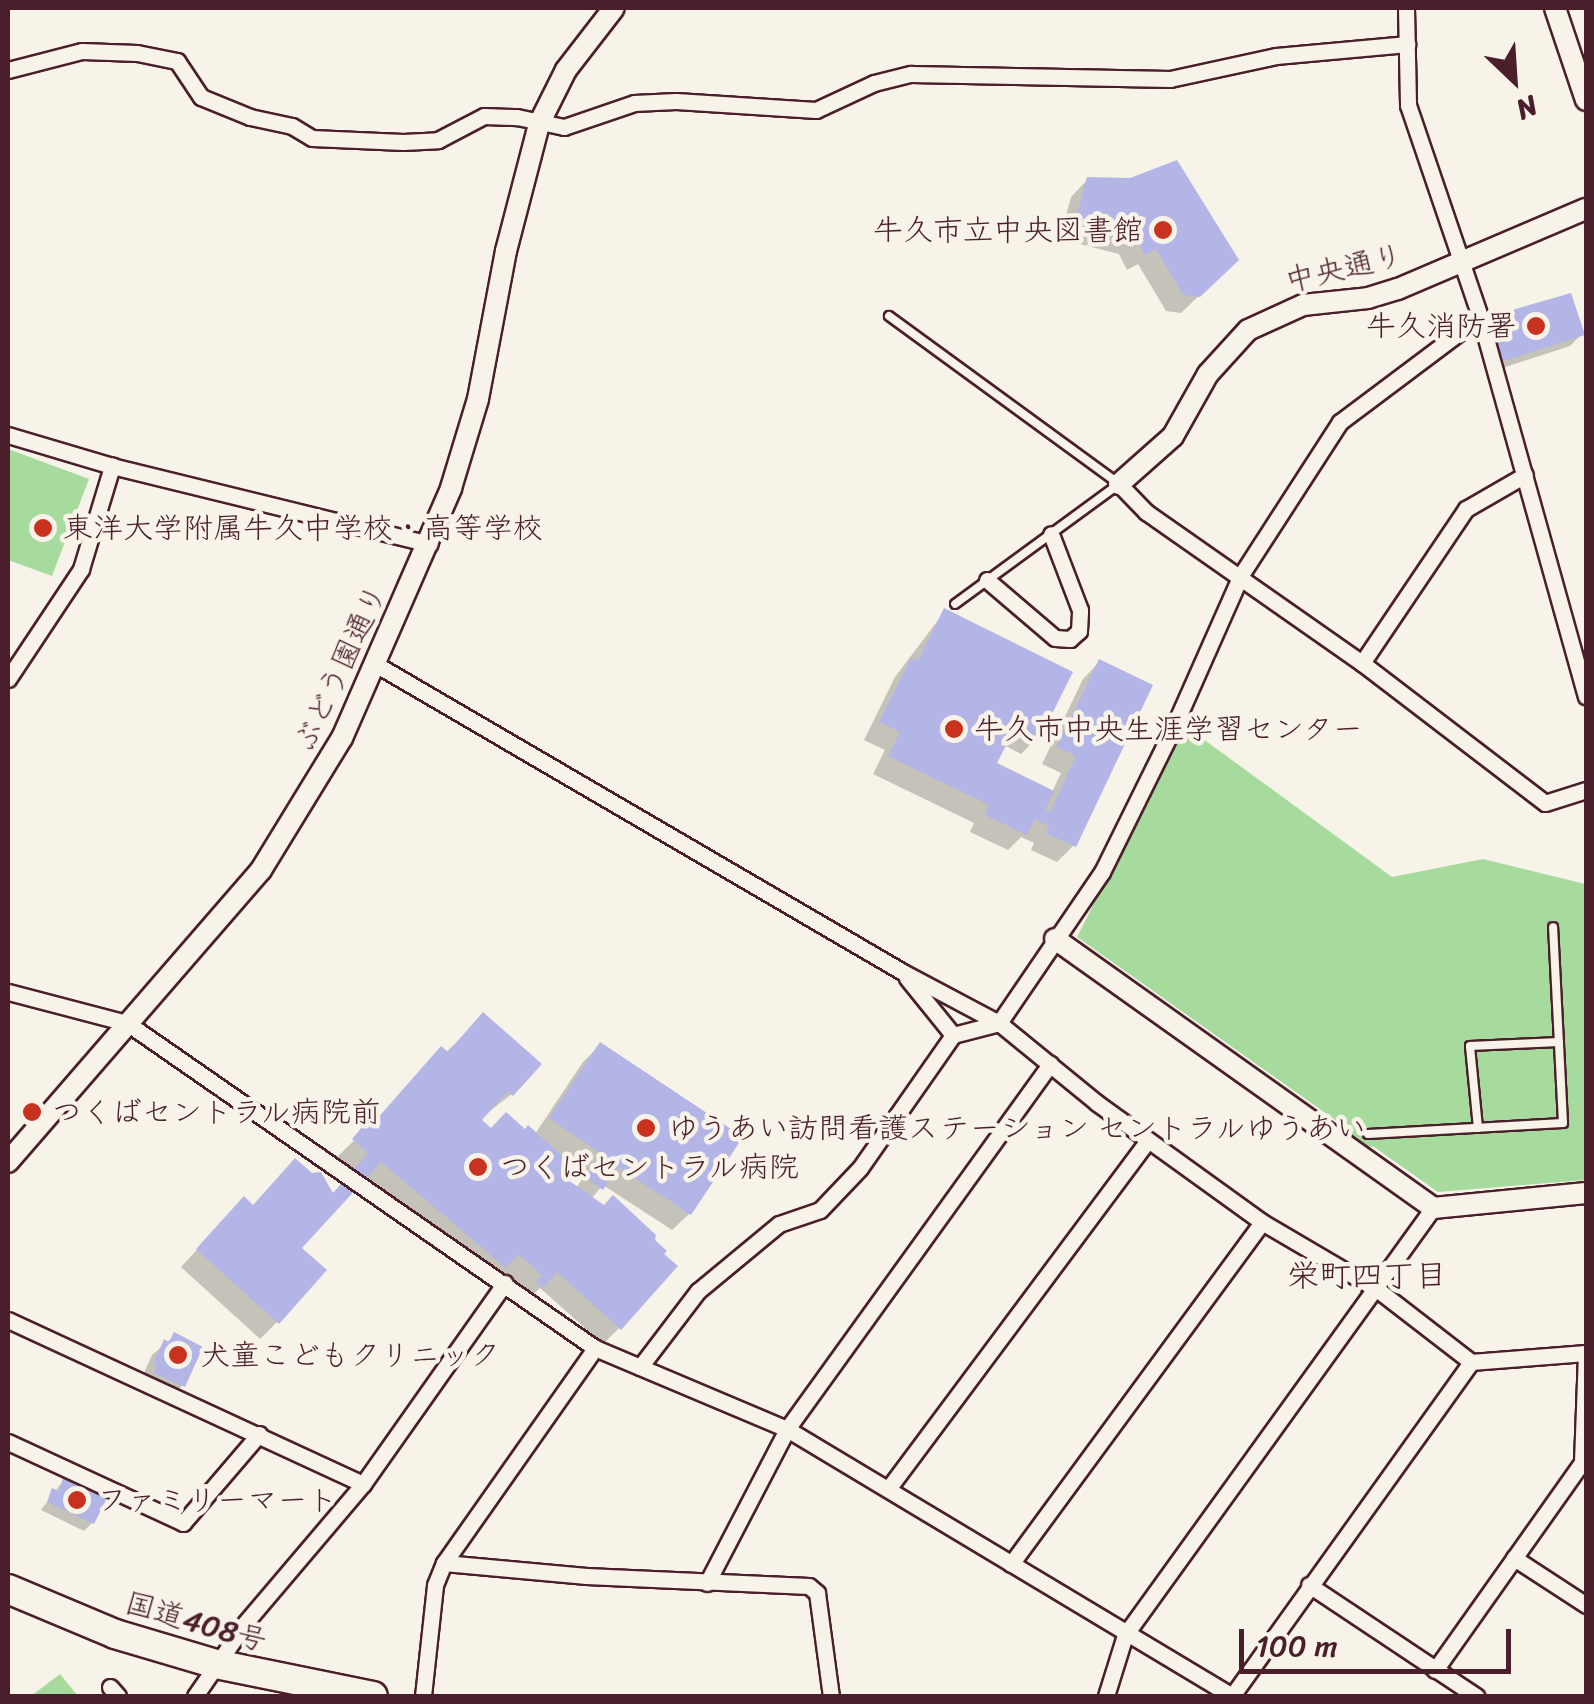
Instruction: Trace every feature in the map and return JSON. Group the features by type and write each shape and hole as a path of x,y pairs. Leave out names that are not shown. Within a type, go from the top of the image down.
{"highway":[{"name":"国道408号","path":"8,1590 115,1634 216,1664 373,1696"}],"street":[{"name":"ぶどう園通り","path":"8,1162 283,841 334,755 430,544 478,400 510,232 539,124 566,70 614,8"},
{"path":"1406,8 1408,105 1480,317 1586,696"},
{"path":"1555,8 1586,100"},
{"path":"8,70 82,51 176,61 201,97 250,118 292,126 312,138 438,140 484,116 517,116 564,127 634,103 816,110 874,83 912,74 1170,78 1276,56 1408,44"},
{"name":"中央通り","path":"1119,484 1173,436 1208,374 1248,330 1304,306 1368,298 1462,266 1586,209"},
{"path":"640,1367 698,1291 780,1224 820,1210 834,1196 860,1168 953,1035 999,1023 1102,872 1175,724 1241,575 1340,422 1480,317"},
{"path":"8,435 112,466 430,544"},
{"path":"8,679 81,569 112,466"},
{"path":"1362,663 1466,509 1525,475"},
{"path":"1119,484 1146,512 1362,663 1545,803 1586,790"},
{"path":"987,580 1054,638 1070,638 1079,631 1080,610 1052,534"},
{"path":"378,665 901,971 999,1023 1148,1140 1262,1222 1378,1290 1471,1362 1586,1352 1582,1462 1435,1670"},
{"path":"1055,939 1433,1208 1586,1193"},
{"path":"901,971 953,1035"},
{"path":"8,992 127,1023 595,1348 787,1429 1232,1696 1471,1362"},
{"path":"707,1583 787,1429 1050,1064"},
{"path":"888,1489 1148,1140"},
{"path":"1106,1696 1125,1635 1378,1290 1433,1208"},
{"path":"1011,1564 1262,1222"},
{"path":"195,1696 246,1622 363,1484 505,1282"},
{"path":"8,1320 363,1484"},
{"path":"423,1696 435,1585 444,1564 595,1348"},
{"path":"8,1442 183,1523 259,1434"},
{"path":"1514,1558 1586,1605"},
{"path":"444,1564 707,1583 810,1586 817,1593 830,1696"},
{"path":"1308,1586 1476,1696"}],"lane":[{"path":"889,316 1119,484 955,604"},
{"path":"1368,1134 1563,1124 1552,926"},
{"path":"1478,1128 1470,1046 1558,1042"}],"green space":[{"name":"東洋大学附属牛久中学校・高等学校","path":"8,449 89,479 52,576 8,560"},
{"path":"1184,725 1392,877 1483,859 1585,884 1586,1180 1438,1192 1374,1147 1359,1145 1338,1122 1077,937"},
{"path":"60,1674 78,1696 31,1696"}],"building":[{"name":"牛久市立中央図書館","path":"1177,160 1239,260 1200,297 1183,295 1156,249 1145,255 1136,238 1075,222 1087,177 1130,178"},
{"name":"牛久消防署","path":"1571,293 1585,335 1503,361 1488,317"},
{"name":"牛久市中央生涯学習センター","path":"944,608 1073,672 1040,738 1016,726 997,763 1054,791 1045,810 1050,812 1076,756 1057,747 1099,659 1153,685 1076,847 1046,833 1049,826 1034,819 1027,835 985,815 989,805 888,756 900,732 879,722 911,658 918,661"},
{"name":"つくばセントラル病院","path":"483,1012 542,1064 513,1096 508,1091 482,1120 491,1128 506,1112 525,1129 528,1125 569,1162 568,1180 604,1205 613,1195 656,1235 655,1240 667,1251 664,1254 678,1266 621,1330 557,1272 543,1288 536,1281 542,1275 518,1254 506,1268 381,1162 302,1248 327,1270 279,1324 196,1249 244,1196 253,1205 295,1158 312,1173 321,1172 333,1193 368,1153 352,1139 363,1126 369,1128 441,1046 448,1052"},
{"name":"ゆうあい訪問看護ステーション セントラルゆうあい","path":"600,1042 743,1137 691,1215 618,1167 603,1190 586,1178 602,1154 549,1118"},
{"name":"犬童こどもクリニック","path":"174,1332 203,1347 185,1387 154,1373 154,1362 164,1339 169,1342"},
{"name":"ファミリーマート","path":"63,1478 107,1498 94,1524 47,1502 52,1488 59,1491"}],"place":[{"name":"牛久市立中央図書館","path":"1163,230"},
{"name":"牛久消防署","path":"1536,326"},
{"name":"東洋大学附属牛久中学校・高等学校","path":"43,528"},
{"name":"牛久市中央生涯学習センター","path":"954,729"},
{"name":"つくばセントラル病院前","path":"32,1112"},
{"name":"ゆうあい訪問看護ステーション セントラルゆうあい","path":"646,1128"},
{"name":"つくばセントラル病院","path":"478,1167"},
{"name":"犬童こどもクリニック","path":"178,1355"},
{"name":"ファミリーマート","path":"77,1500"}],"district":[{"name":"栄町四丁目","path":"1367,1276"}]}
